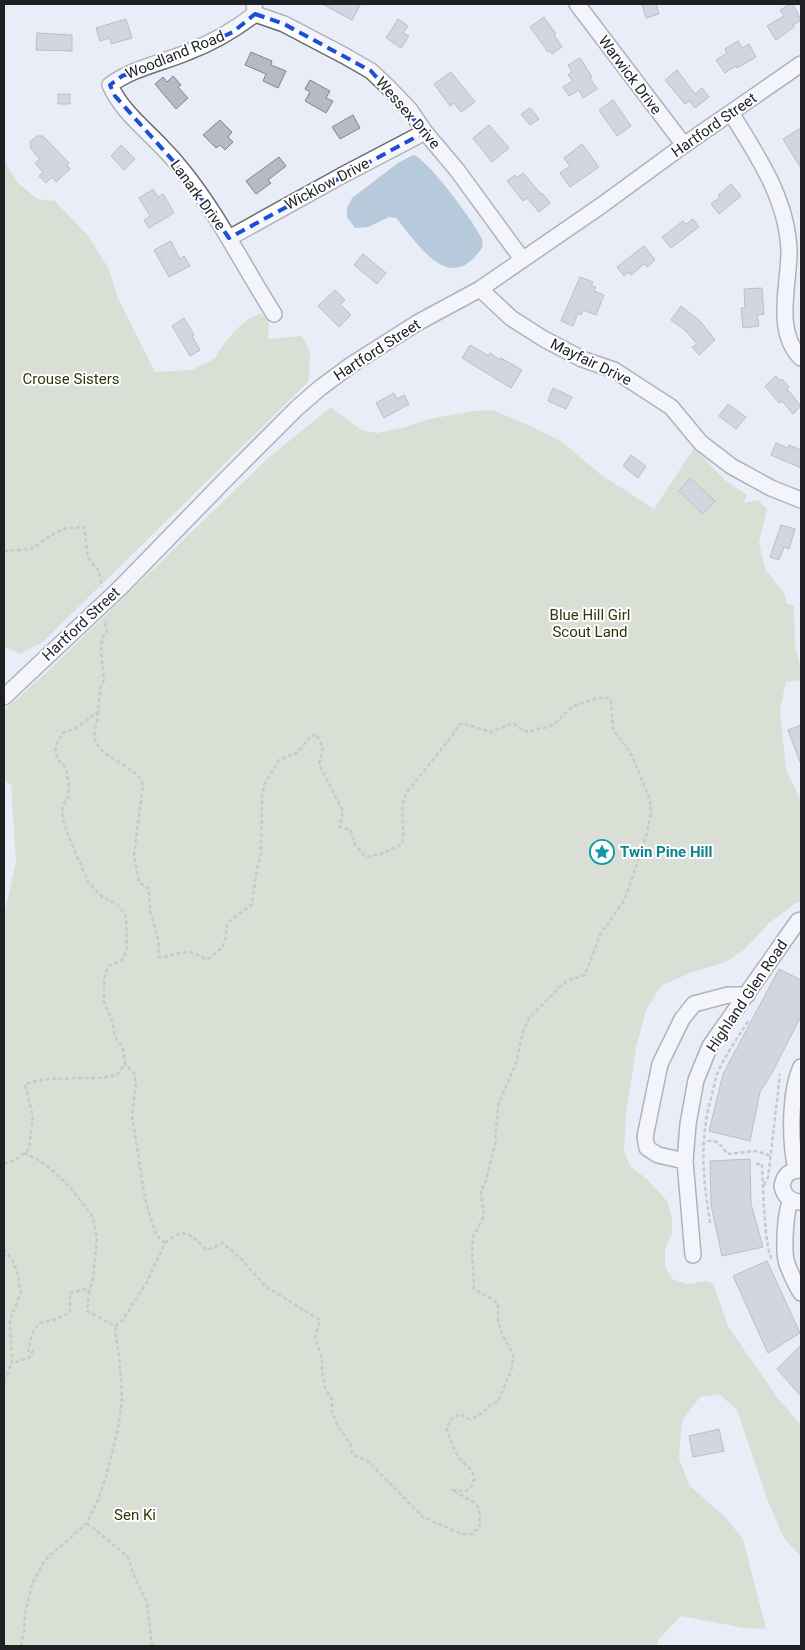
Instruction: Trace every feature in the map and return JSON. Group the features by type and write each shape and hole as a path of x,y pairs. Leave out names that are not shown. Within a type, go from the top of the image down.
{"street":[{"name":"Warwick Drive","path":"578,4 684,145"},
{"name":"Woodland Road","path":"110,85 122,76 189,52 232,32 255,9"},
{"name":"Wessex Drive","path":"255,9 371,71 410,110 425,132 457,170 522,259"},
{"name":"Hartford Street","path":"5,694 104,604 297,408 320,388 351,365 417,323 480,289 801,64"},
{"name":"Lanark Drive","path":"110,85 123,107 164,148 184,173 229,238 274,314"},
{"path":"731,113 764,167 786,226 789,251 787,323 789,338 801,358"},
{"name":"Wicklow Drive","path":"229,238 425,132"},
{"name":"Mayfair Drive","path":"480,289 511,318 544,339 582,359 614,370 671,407 701,443 731,466 771,488 801,500"},
{"name":"Highland Glen Road","path":"693,1255 685,1162 688,1124 696,1080 710,1046 798,921 801,920"},
{"path":"685,1162 658,1155 648,1148 645,1137 660,1064 682,1019 694,1004 728,994 747,995"},
{"path":"801,1067 793,1105 792,1134 798,1170 786,1176 782,1186 783,1192 796,1201 787,1207 787,1262 794,1282 801,1293"}],"path":[{"path":"4,551 31,549 66,528 84,527 88,558 99,570 107,630 102,639 101,652 104,680 100,689 95,739 99,746 139,775 142,784 143,790 134,855 139,882 149,890 150,910 158,939 159,958 185,951 208,959 223,948 226,940 227,923 252,904 255,894 257,869 262,848 262,797 264,785 280,760 298,752 309,738 316,734 323,747 319,764 343,811 340,827 351,830 355,845 366,857 384,854 402,844 404,835 402,800 455,732 459,724 491,732 513,723 520,729 528,732 549,727 573,706 598,698 606,698 611,700 613,730 633,758 650,800 649,826 625,899 600,935 585,975 567,980 529,1018 520,1041 516,1063 498,1105 494,1144 488,1171 481,1190 484,1216 473,1237 472,1255 474,1289 492,1298 498,1304 498,1320 502,1334 513,1354 512,1368 498,1402 488,1406 484,1412 476,1417 469,1419 461,1414 453,1417 446,1428 460,1459 472,1471 474,1479 472,1486 466,1491 452,1490 476,1503 479,1509 480,1526 472,1534 462,1534 423,1517 368,1461 353,1455 350,1444 337,1426 332,1411 332,1400 325,1387 322,1359 315,1337 320,1320 265,1286 241,1259 223,1244 207,1250 192,1236 185,1233 176,1234 165,1243 147,1282 122,1321 115,1326"},
{"path":"98,712 76,728 63,733 55,747 56,758 66,768 69,784 68,797 62,807 63,820 89,883 102,897 118,904 126,916 127,950 122,960 108,966 104,979 104,1001 112,1021 115,1037 123,1048 126,1064 134,1073 136,1084 132,1116 145,1199 156,1235 165,1243"},
{"path":"710,1223 705,1190 702,1145 707,1112 718,1074 749,1020"},
{"path":"4,1164 16,1160 29,1149 33,1117 25,1084 51,1078 105,1078 117,1076 126,1064"},
{"path":"772,1184 764,1185 768,1177 780,1074"},
{"path":"702,1145 706,1141 714,1140 720,1143 727,1154 756,1151 770,1156"},
{"path":"24,1152 36,1158 70,1186 79,1201 93,1217 97,1238 93,1279 87,1311 115,1326"},
{"path":"4,1249 12,1260 17,1272 21,1292 10,1320 12,1363 4,1380"},
{"path":"12,1363 30,1358 33,1351 28,1351 32,1331 40,1323 70,1314 70,1293 86,1289 89,1293"},
{"path":"21,1646 32,1584 45,1560 87,1522 98,1500 106,1476 118,1429 122,1401 120,1360 115,1326"},
{"path":"87,1522 128,1557 146,1603 152,1646"}],"highlighted area":[{"path":"255,14 284,24 371,71 425,132 229,238 184,173 115,96 110,85 122,76 189,52 233,32"}],"green space":[{"name":"Crouse Sisters","path":"4,160 17,182 37,199 55,201 88,236 109,269 117,296 155,372 192,370 216,358 216,355 225,343 242,324 248,319 261,314 268,318 268,339 302,336 310,351 309,381 43,642 20,654 4,646"},
{"path":"331,407 361,430 377,433 402,428 429,419 474,411 493,410 561,441 600,474 654,509 694,448 725,480 747,495 744,503 758,500 767,509 759,542 765,569 786,597 786,603 794,606 795,645 801,668 801,680 786,682 780,710 786,769 801,801 801,902 796,903 769,923 744,950 726,962 690,973 661,986 646,1010 636,1048 626,1115 624,1152 631,1167 648,1180 667,1201 672,1218 672,1234 665,1249 665,1266 672,1279 687,1284 705,1281 713,1283 728,1326 776,1396 801,1425 801,1557 784,1538 767,1499 737,1410 719,1394 700,1397 682,1421 679,1458 689,1485 725,1517 743,1539 766,1629 744,1628 681,1616 658,1640 657,1646 4,1646 4,915 16,862 11,785 4,779 4,710 48,671 267,459"}],"water":[{"path":"413,155 420,159 439,178 482,238 482,248 470,262 458,268 447,267 436,262 396,218 389,217 368,227 355,228 347,217 347,208 352,198 398,163"}],"building":[{"path":"322,4 361,4 352,20"},
{"path":"642,4 656,4 659,14 646,18"},
{"path":"793,4 801,20 776,40 767,26 784,16 780,10"},
{"path":"544,17 556,34 554,35 562,47 552,54 550,51 548,52 530,27"},
{"path":"126,19 132,38 111,44 110,38 100,41 96,28"},
{"path":"398,19 408,26 403,33 409,36 401,48 386,38"},
{"path":"37,33 72,35 72,51 36,50"},
{"path":"738,41 742,48 749,44 756,57 725,73 716,60 727,53 725,49"},
{"path":"251,52 272,61 271,65 286,71 278,88 263,81 266,74 245,65"},
{"path":"580,58 597,89 583,98 579,90 569,96 563,87 573,81 568,75 572,72 568,65"},
{"path":"677,70 695,94 702,88 709,97 695,108 689,101 685,104 665,80"},
{"path":"451,72 475,102 461,112 454,103 450,106 434,84"},
{"path":"173,76 181,85 178,87 188,98 176,109 155,84 163,77 167,82"},
{"path":"310,80 330,91 326,98 333,101 326,113 305,101 310,92 305,89"},
{"path":"58,94 70,94 70,104 58,104"},
{"path":"613,100 631,126 617,136 599,110"},
{"path":"530,108 539,119 530,125 521,114"},
{"path":"353,115 360,128 340,139 332,127"},
{"path":"220,120 232,132 228,137 233,142 225,150 220,145 216,148 203,135"},
{"path":"489,125 509,148 492,162 473,138"},
{"path":"801,128 801,168 783,139"},
{"path":"37,136 43,136 69,163 67,165 70,169 56,182 52,177 46,183 39,176 43,172 35,163 40,159 31,149 30,142"},
{"path":"582,144 599,167 570,187 560,173 570,166 564,158"},
{"path":"121,145 135,159 124,170 111,156"},
{"path":"279,157 286,166 268,180 271,183 256,194 246,181"},
{"path":"523,173 550,203 539,212 527,198 523,201 507,181 515,175 517,178"},
{"path":"731,184 741,196 719,214 711,204"},
{"path":"153,189 158,197 163,194 174,213 149,228 144,220 150,216 139,198"},
{"path":"693,219 699,227 671,248 662,237 683,221 686,224"},
{"path":"171,241 180,259 184,256 190,266 169,277 154,250"},
{"path":"644,246 655,260 647,267 644,264 631,275 629,272 624,276 617,267"},
{"path":"363,254 386,273 377,284 354,265"},
{"path":"580,277 593,282 591,286 596,287 594,291 604,295 596,315 583,310 581,315 578,313 573,326 561,321"},
{"path":"762,288 764,314 757,315 759,326 743,328 741,308 745,308 744,289"},
{"path":"335,290 345,300 340,304 351,315 339,327 318,306"},
{"path":"681,306 700,321 715,340 699,355 692,347 697,344 686,331 671,320"},
{"path":"184,318 200,350 190,356 172,326"},
{"path":"470,345 489,356 490,353 500,360 501,358 522,370 511,388 462,358"},
{"path":"776,376 780,381 782,379 789,387 787,389 801,406 793,414 782,401 779,403 765,386"},
{"path":"553,388 572,397 566,409 548,401"},
{"path":"394,393 397,399 404,395 409,404 384,418 376,403"},
{"path":"728,404 746,417 736,429 719,416"},
{"path":"776,443 788,448 789,445 801,450 801,468 771,455"},
{"path":"631,455 646,466 638,478 623,466"},
{"path":"690,478 715,501 703,514 679,491"},
{"path":"781,525 795,529 789,549 784,547 779,560 770,557"},
{"path":"801,725 801,762 800,762 788,730"},
{"path":"779,969 801,980 801,1016 760,1092 750,1141 709,1131 723,1074"},
{"path":"750,1159 751,1204 763,1247 722,1256 711,1205 710,1161"},
{"path":"767,1261 800,1333 768,1353 733,1276"},
{"path":"801,1345 801,1396 777,1369"},
{"path":"719,1429 724,1451 693,1457 689,1436"}],"place":[{"name":"Twin Pine Hill","path":"602,852"}],"park label":[{"name":"Blue Hill Girl Scout Land","path":"590,624"},
{"name":"Sen Ki","path":"135,1515"}]}
